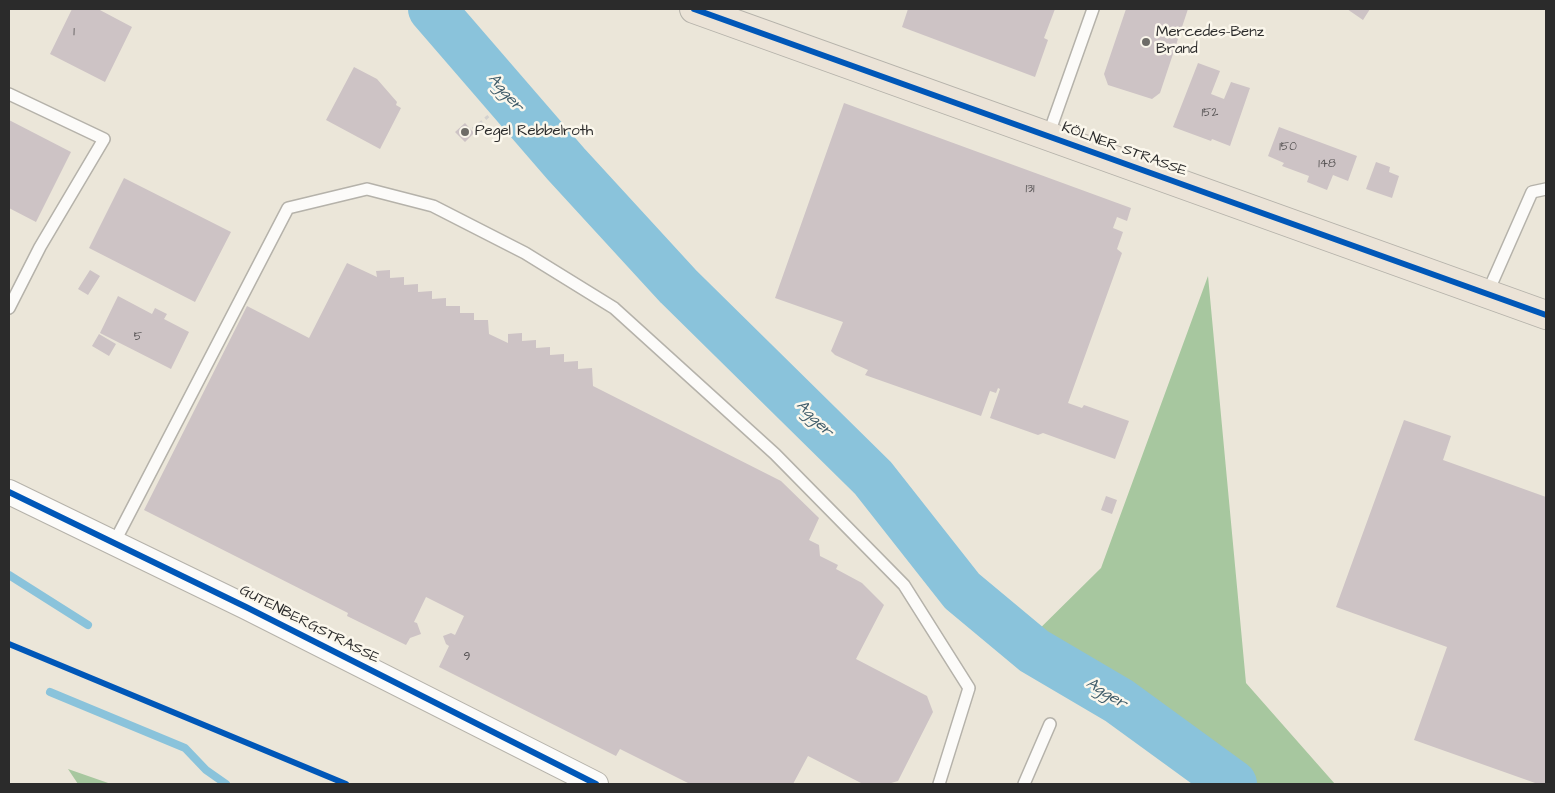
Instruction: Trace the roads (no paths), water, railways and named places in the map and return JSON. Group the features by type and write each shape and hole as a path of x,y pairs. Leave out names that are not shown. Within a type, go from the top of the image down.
{"main road":[{"name":"KÖLNER STRASSE","path":"694,9 1546,315"}],"street":[{"name":"GUTENBERGSTRASSE","path":"9,492 246,607 596,784"}],"lane":[{"path":"1048,136 1093,9"},
{"path":"9,94 104,139 40,247 9,308"},
{"path":"114,544 288,208 367,189 433,206 525,253 614,308 775,454 904,585 969,688 939,784"},
{"path":"1488,294 1532,192 1546,189"},
{"path":"1024,784 1050,724"}],"waterway":[{"name":"Agger","path":"432,9 566,164 678,286 873,478 962,591 1034,651 1119,701 1233,784"},
{"path":"9,575 88,625"},
{"path":"50,692 185,748 206,770 226,784"}],"place":[{"name":"Mercedes-Benz Brand","path":"1146,42"},
{"name":"Pegel Rebbelroth","path":"465,132"}]}
